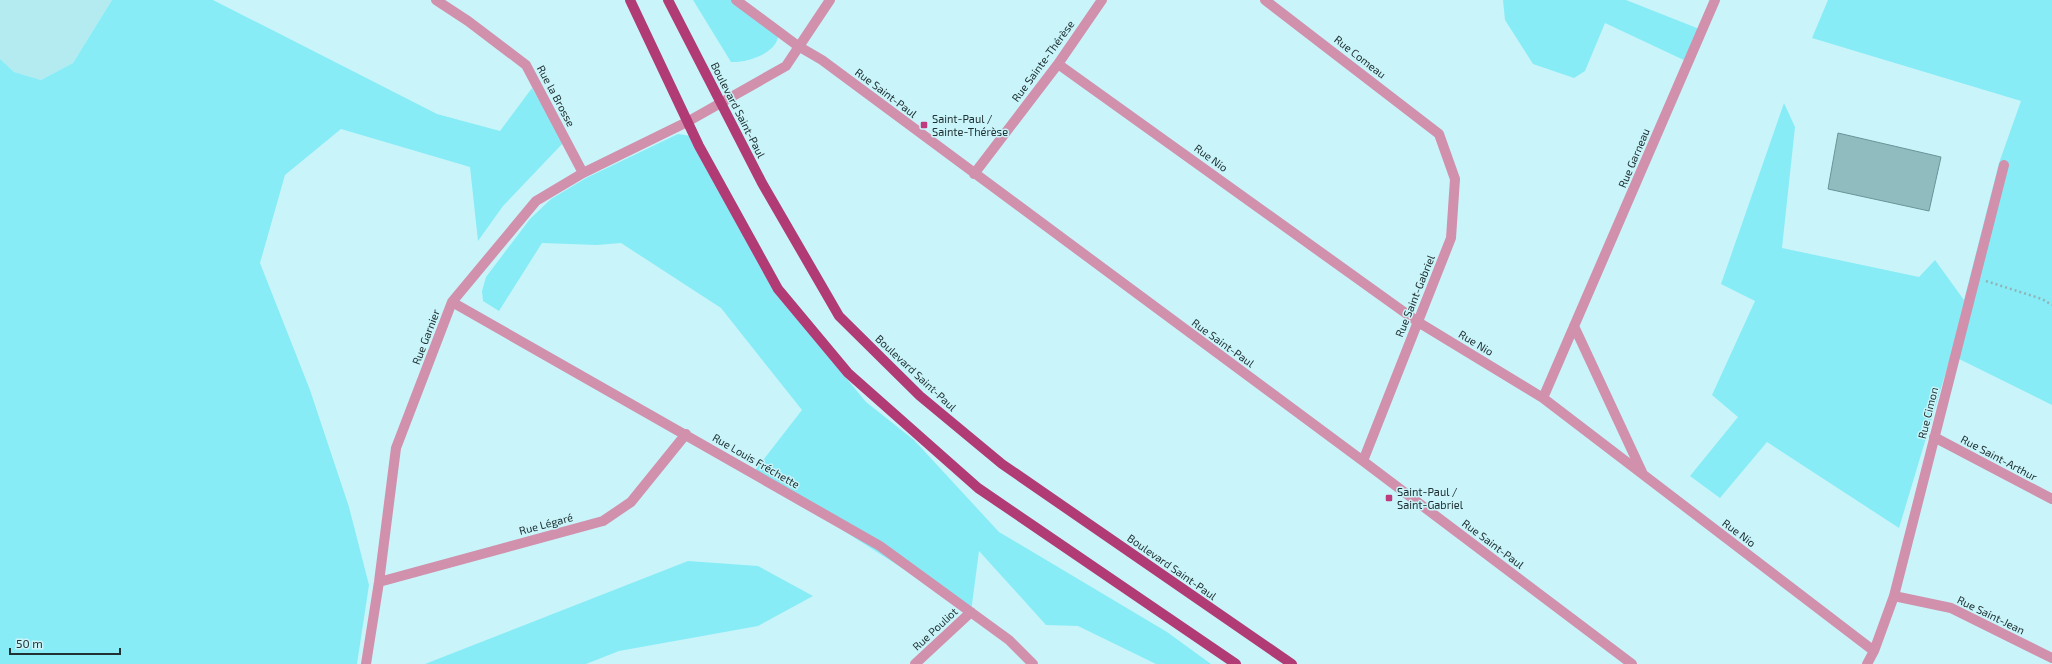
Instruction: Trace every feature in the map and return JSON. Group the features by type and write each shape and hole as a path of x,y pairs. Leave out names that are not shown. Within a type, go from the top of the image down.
{"main road":[{"path":"630,0 687,122 778,289 848,373 978,488 1236,664"},
{"name":"Boulevard Saint-Paul","path":"668,0 762,183 839,316 920,396 1002,464 1292,664"}],"street":[{"name":"Rue la Brosse","path":"436,0 468,21 526,64 583,173"},
{"name":"Rue Saint-Paul","path":"736,0 798,46 822,60 1363,461 1632,664"},
{"name":"Rue Garnier","path":"366,664 379,582 396,448 452,302 536,201 583,173 676,128 786,66 830,0"},
{"name":"Rue Sainte-Thérèse","path":"974,174 1058,64 1102,0"},
{"name":"Rue Comeau","path":"1265,0 1439,134"},
{"name":"Rue Garneau","path":"1543,398 1715,0"},
{"name":"Rue Nio","path":"1058,64 1418,322 1543,398 1874,651"},
{"name":"Rue Saint-Gabriel","path":"1363,461 1451,238 1455,180 1439,134"},
{"name":"Rue Cimon","path":"1867,664 1874,651 1894,596 2004,165"},
{"name":"Rue Louis Fréchette","path":"452,302 686,434 880,546 1009,640 1033,664"},
{"path":"1574,326 1643,474"},
{"name":"Rue Légaré","path":"379,582 603,521 631,502 686,434"},
{"name":"Rue Saint-Arthur","path":"1934,437 2052,499"},
{"name":"Rue Saint-Jean","path":"1894,596 1951,608 2052,658"},
{"name":"Rue Pouliot","path":"915,664 971,612"}],"path":[{"path":"1985,281 2042,299 2052,305"}],"shaded area":[{"path":"0,0 112,0 73,63 41,80 14,72 0,59"},
{"path":"112,0 213,0 437,114 500,131 532,88 564,142 503,206 478,241 470,167 341,129 285,175 260,263 310,390 349,507 369,585 357,664 0,664 0,59 14,72 41,80 73,63"},
{"path":"693,0 736,0 778,37 776,43 766,53 752,59 731,62"},
{"path":"1503,0 1626,0 1702,30 1688,62 1605,23 1585,71 1574,78 1533,64 1505,20"},
{"path":"1828,0 2052,0 2052,405 1951,355 1899,528 1767,442 1720,498 1690,476 1738,417 1712,395 1755,301 1721,284 1784,103 1795,127 1782,248 1919,277 1935,260 1964,300 1999,163 2021,101 1812,38"},
{"path":"678,134 691,136 778,296 866,402 914,440 999,532 1167,632 1211,664 1156,664 1078,626 1046,625 979,551 971,612 753,473 802,410 721,308 621,243 597,245 542,243 499,311 483,301 482,291 486,277 530,219 551,199 586,178"},
{"path":"688,561 758,566 813,596 758,626 619,651 586,664 425,664"}],"building":[{"path":"1838,133 1941,157 1929,211 1828,189"}],"place":[{"name":"Saint-Paul / Sainte-Thérèse","path":"924,125"},
{"name":"Saint-Paul / Saint-Gabriel","path":"1389,498"}]}
